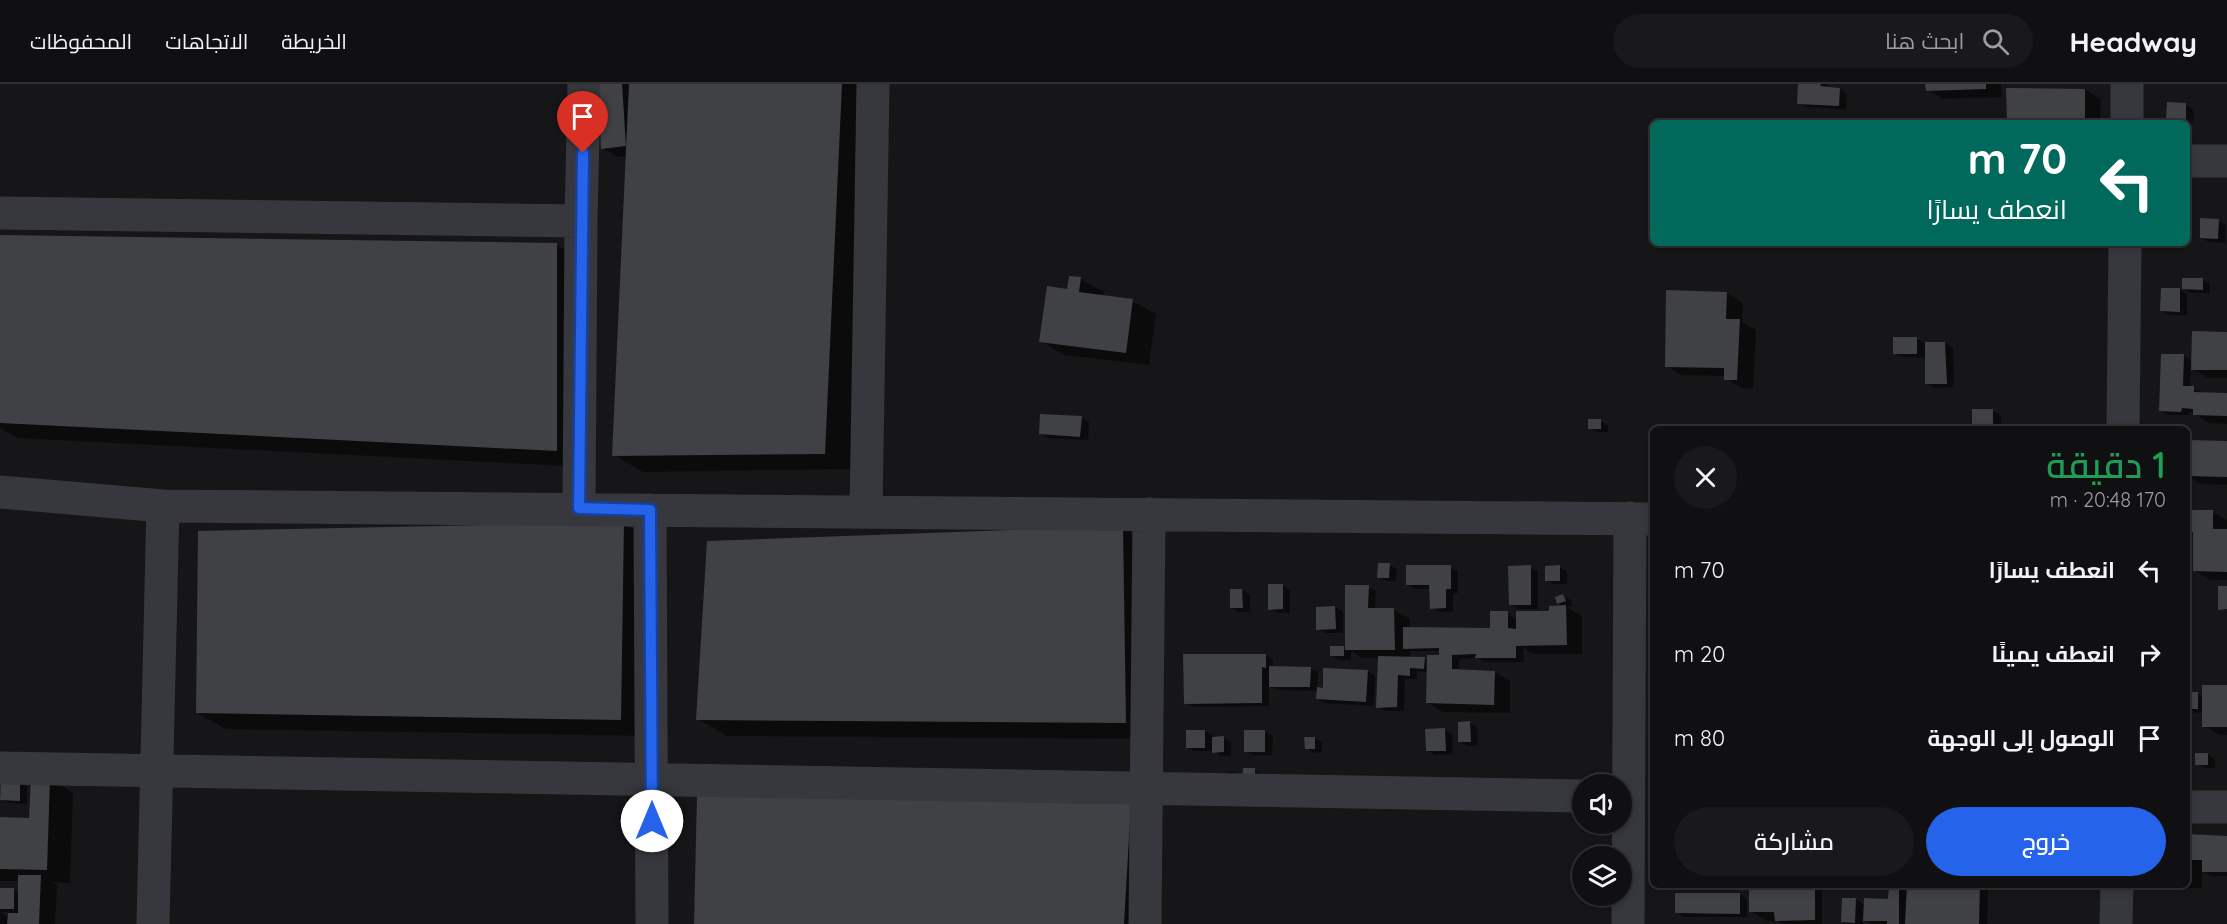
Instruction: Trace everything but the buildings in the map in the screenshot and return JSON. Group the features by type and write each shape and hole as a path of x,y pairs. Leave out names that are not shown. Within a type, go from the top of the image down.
{"street":[{"path":"579,508 584,84"},
{"path":"866,512 873,84"},
{"path":"2127,84 2127,120"},
{"path":"2190,161 2227,161"},
{"path":"0,213 581,221"},
{"path":"2123,426 2125,246"},
{"path":"0,492 164,506 1641,518 1634,797 1628,924"},
{"path":"153,924 164,506"},
{"path":"650,510 652,924"},
{"path":"1145,924 1149,514"},
{"path":"0,768 1572,796"},
{"path":"2190,807 2227,807"},
{"path":"2116,924 2117,888"}],"route":[{"path":"583,153 579,508 650,510 652,821"}]}
